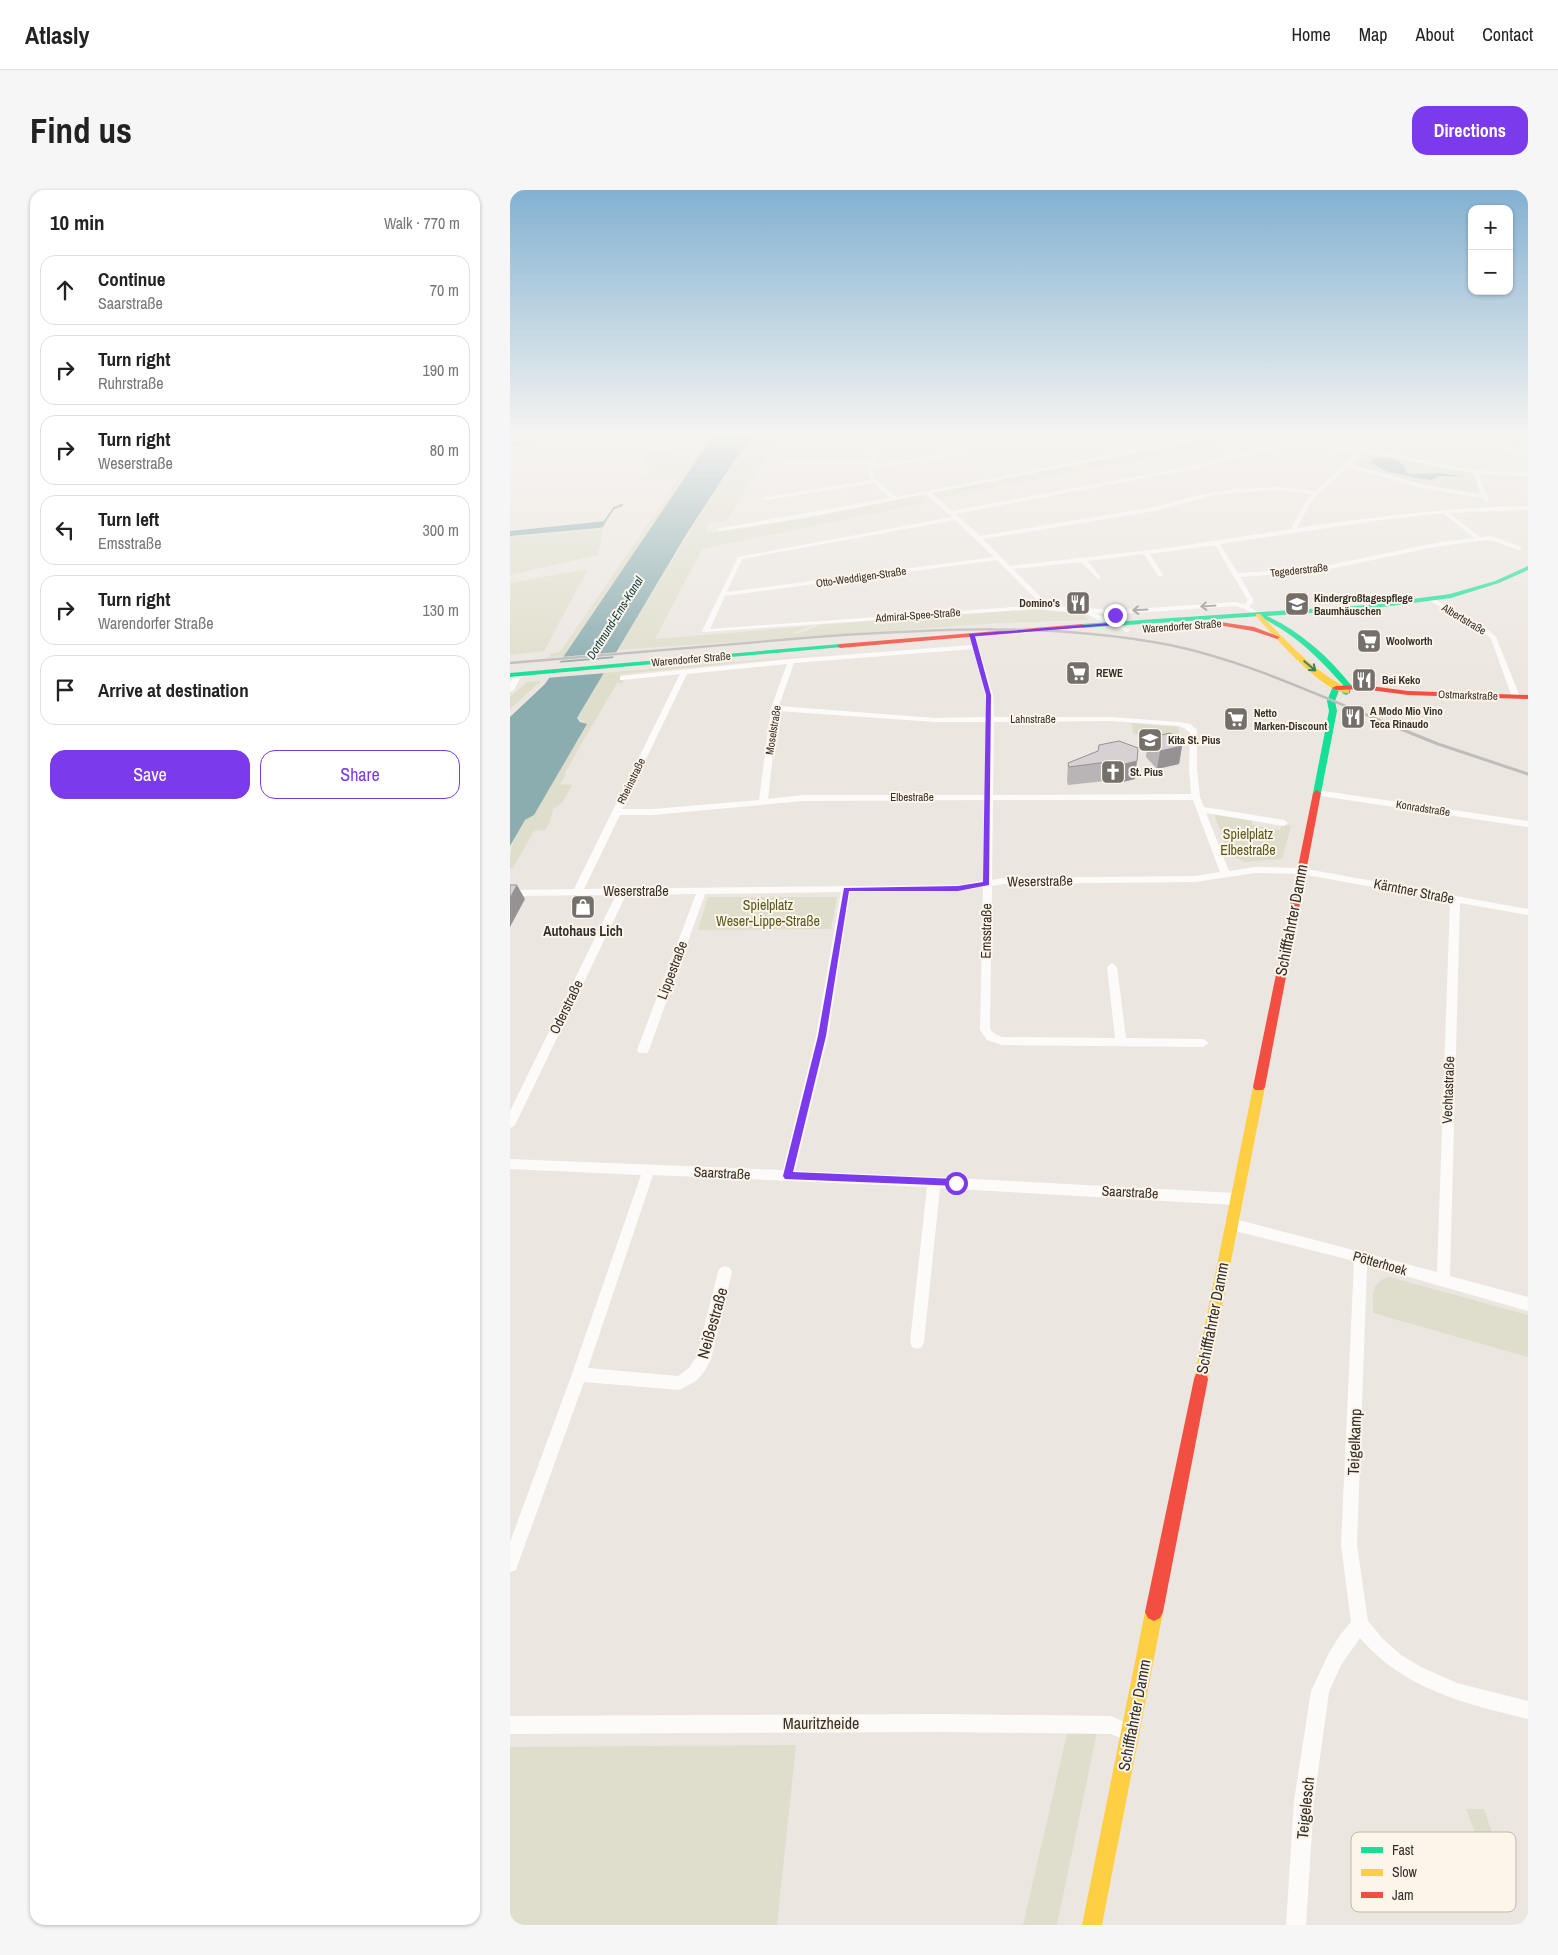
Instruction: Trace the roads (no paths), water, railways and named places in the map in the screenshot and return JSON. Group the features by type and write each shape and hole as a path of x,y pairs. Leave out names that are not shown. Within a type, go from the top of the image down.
{"main road":[{"name":"Warendorfer Straße","path":"514,675 872,644 973,641 1218,624 1432,600 1471,590 1528,568"},
{"name":"Warendorfer Straße","path":"973,641 1113,624 1308,618 1389,609 1425,603 1432,600"},
{"path":"1265,618 1295,637 1328,664 1344,689"},
{"path":"1265,618 1277,638"},
{"path":"1295,637 1299,626 1308,618"},
{"path":"1218,624 1254,629 1277,638 1344,689"},
{"name":"Ostmarkstraße","path":"1344,689 1390,689 1408,693 1528,697"},
{"name":"Schifffahrter Damm","path":"1092,1925 1333,711 1344,689"}],"street":[{"path":"719,528 798,517"},
{"path":"979,538 1107,517"},
{"path":"1293,530 1301,517"},
{"path":"1009,568 1217,543 1293,530 1403,517"},
{"path":"1451,517 1479,539 1491,538 1519,548"},
{"path":"723,594 740,558 956,518 979,538 1048,608"},
{"name":"Tegederstraße","path":"1236,574 1315,570 1479,539"},
{"path":"1217,543 1250,599 1250,603 1245,606 1265,618"},
{"path":"1146,552 1160,575"},
{"name":"Otto-Weddigen-Straße","path":"723,594 999,558"},
{"path":"1083,560 1098,577"},
{"name":"Admiral-Spee-Straße","path":"723,594 705,631 1019,608 1088,611 1127,630"},
{"name":"Albertstraße","path":"1432,600 1484,629 1494,638 1516,696"},
{"name":"Warendorfer Straße","path":"1088,611 1119,612 1235,604 1245,606"},
{"path":"1113,624 1113,619 1119,612"},
{"name":"Warendorfer Straße","path":"624,678 973,641"},
{"name":"Emsstraße","path":"973,641 989,695 990,719 985,1030 991,1037 1002,1041 1016,1042 1120,1041 1204,1043"},
{"name":"Moselstraße","path":"763,802 775,708 791,661"},
{"name":"Rheinstraße","path":"578,891 685,672"},
{"path":"510,690 514,675"},
{"name":"Lahnstraße","path":"775,708 935,720 1134,720 1187,726 1194,732 1193,769 1196,797"},
{"name":"Konradstraße","path":"1317,793 1528,824"},
{"name":"Elbestraße","path":"615,812 653,812 846,797 1196,797"},
{"path":"1196,797 1225,873"},
{"path":"1200,809 1284,823"},
{"name":"Weserstraße","path":"510,893 958,888 987,883 1019,881 1187,880 1225,873 1271,869 1301,870"},
{"name":"Kärntner Straße","path":"1301,870 1528,912"},
{"path":"788,1176 822,1036 846,889"},
{"name":"Lippestraße","path":"643,1050 702,890"},
{"name":"Oderstraße","path":"510,1123 623,891"},
{"name":"Vechtastraße","path":"1443,1280 1455,899"},
{"path":"1112,967 1120,1041"},
{"name":"Saarstraße","path":"510,1164 1235,1199"},
{"path":"510,1564 579,1374 649,1170"},
{"path":"917,1342 934,1183"},
{"name":"Pötterhoek","path":"1231,1224 1361,1257 1528,1304"},
{"name":"Teigelkamp","path":"1360,1626 1349,1545 1361,1257"},
{"name":"Neißestraße","path":"579,1374 679,1383 689,1379 697,1371 704,1359 722,1292 725,1272"},
{"path":"1360,1626 1384,1653 1404,1668 1428,1682 1464,1695 1528,1710"},
{"name":"Teigelesch","path":"1296,1925 1304,1801 1320,1692 1335,1658 1346,1640 1360,1626"},
{"name":"Mauritzheide","path":"510,1725 1111,1725 1130,1733"}],"water":[{"name":"Dortmund-Ems-Kanal","path":"658,517 698,517 577,718 580,722 587,724 534,815 525,820 510,846 510,717 545,684"},
{"path":"606,521 603,527 599,528 510,536 510,531"}],"waterway":[{"path":"603,524 608,517"}],"railway":[{"path":"510,663 816,637 949,630 1038,630 1126,638 1197,651 1250,668 1379,720"},
{"path":"1376,719 1438,744 1528,774"}],"place":[{"name":"Domino's","path":"1078,603"},
{"name":"Kindergroßtagespflege Baumhäuschen","path":"1297,604"},
{"name":"Woolworth","path":"1369,641"},
{"name":"REWE","path":"1078,673"},
{"name":"Bei Keko","path":"1364,680"},
{"name":"A Modo Mio Vino Teca Rinaudo","path":"1353,717"},
{"name":"Netto Marken-Discount","path":"1236,719"},
{"name":"Kita St. Pius","path":"1150,740"},
{"name":"St. Pius","path":"1113,772"},
{"name":"Autohaus Lich","path":"583,907"}],"park label":[{"name":"Spielplatz Elbestraße","path":"1248,842"},
{"name":"Spielplatz Weser-Lippe-Straße","path":"768,914"}]}
